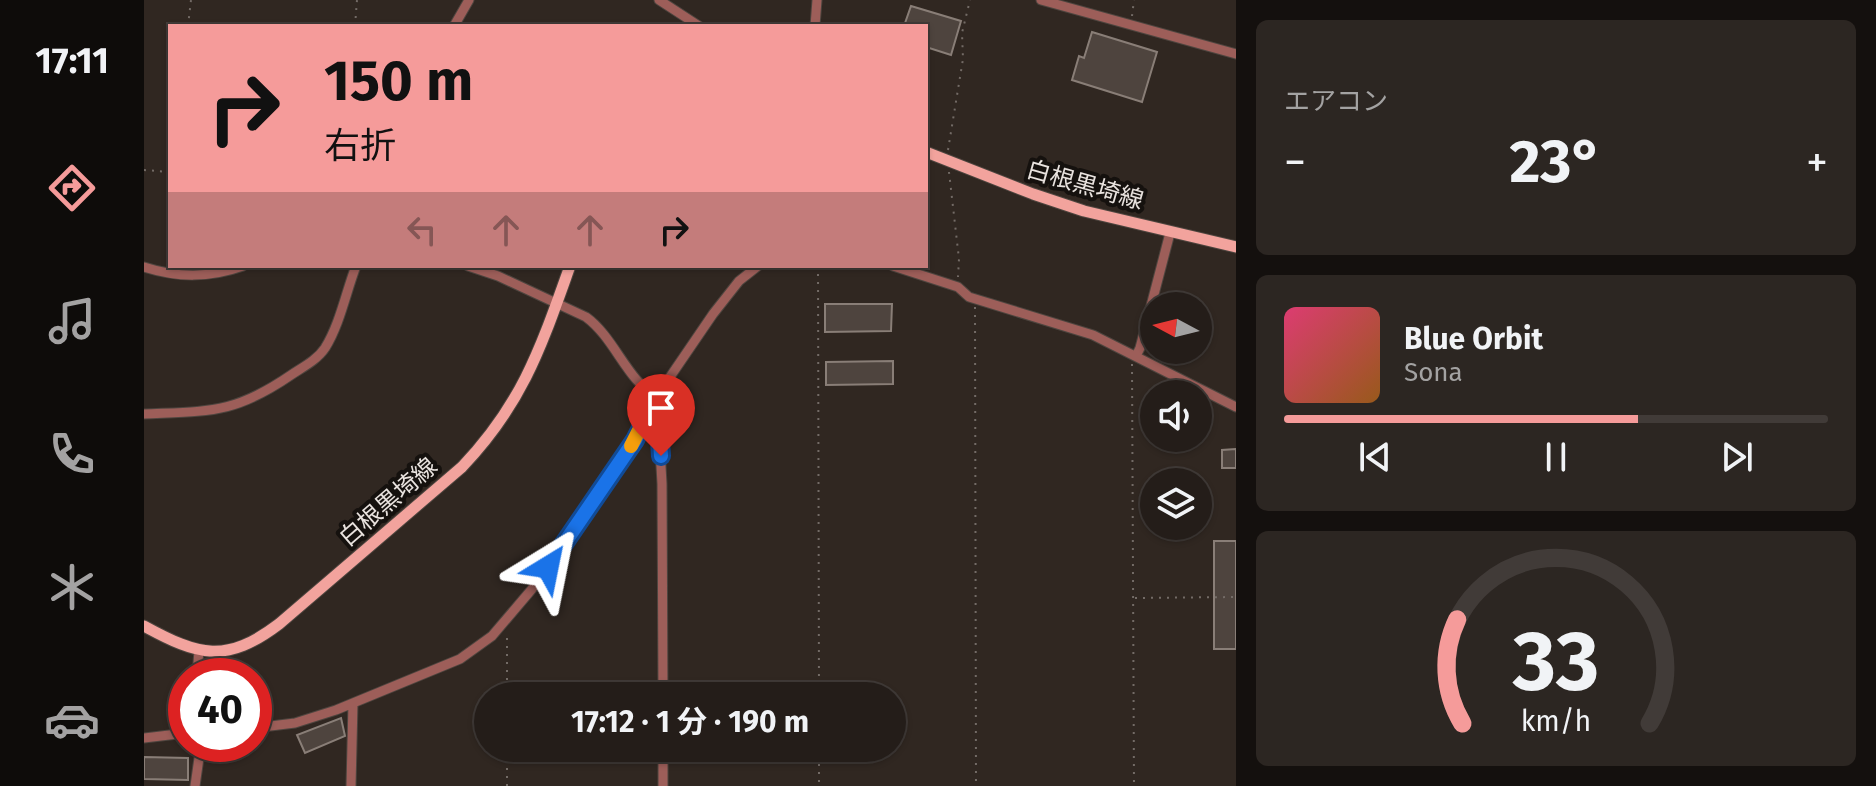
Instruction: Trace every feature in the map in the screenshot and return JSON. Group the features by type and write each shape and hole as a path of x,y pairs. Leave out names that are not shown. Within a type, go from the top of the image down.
{"main road":[{"name":"白根黒埼線","path":"928,153 1033,194 1170,233 1236,247"},
{"name":"白根黒埼線","path":"144,626 186,648 199,650 234,650 255,642 462,467 487,441 518,397 569,268"}],"street":[{"path":"455,24 469,0"},
{"path":"659,0 696,24"},
{"path":"815,24 817,0"},
{"path":"1041,0 1236,54"},
{"path":"1136,356 1170,233"},
{"path":"144,267 166,274 194,277 234,268"},
{"path":"144,414 222,410 262,396 315,360 330,339 355,268"},
{"path":"474,268 557,303 596,324 643,390 657,396"},
{"path":"272,726 295,723 353,703 460,659 492,636 532,589 635,440 657,396 713,314 739,281 755,268"},
{"path":"899,268 958,287 969,297 1093,335 1236,407"},
{"path":"657,396 662,484 663,682"},
{"path":"198,658 199,650"},
{"path":"351,786 353,703"},
{"path":"144,738 168,735"},
{"path":"195,786 198,762"},
{"path":"663,762 663,786"}],"path":[{"path":"188,24 191,0"},
{"path":"355,24 357,0"},
{"path":"958,287 959,259 948,160 963,59 962,33 970,0"},
{"path":"1132,25 1134,0"},
{"path":"144,170 168,172"},
{"path":"818,268 819,682"},
{"path":"975,298 976,786"},
{"path":"1134,786 1132,363 1136,356"},
{"path":"1134,598 1236,597"},
{"path":"507,619 507,682"},
{"path":"507,762 507,786"},
{"path":"819,762 819,786"}],"building":[{"path":"911,6 961,21 951,55 928,48 928,24 905,24"},
{"path":"1092,32 1157,52 1142,102 1072,80 1079,56 1084,58"},
{"path":"825,304 892,304 891,331 825,332"},
{"path":"893,361 893,384 826,385 826,362"},
{"path":"1236,449 1236,468 1222,468 1222,450"},
{"path":"1214,541 1236,541 1236,649 1214,649"},
{"path":"341,718 345,736 305,753 297,735"},
{"path":"144,757 188,762 188,780 144,779"}],"slow traffic":[{"path":"631,446 655,399"}],"route":[{"path":"548,567 635,440 657,396 661,456"}]}
